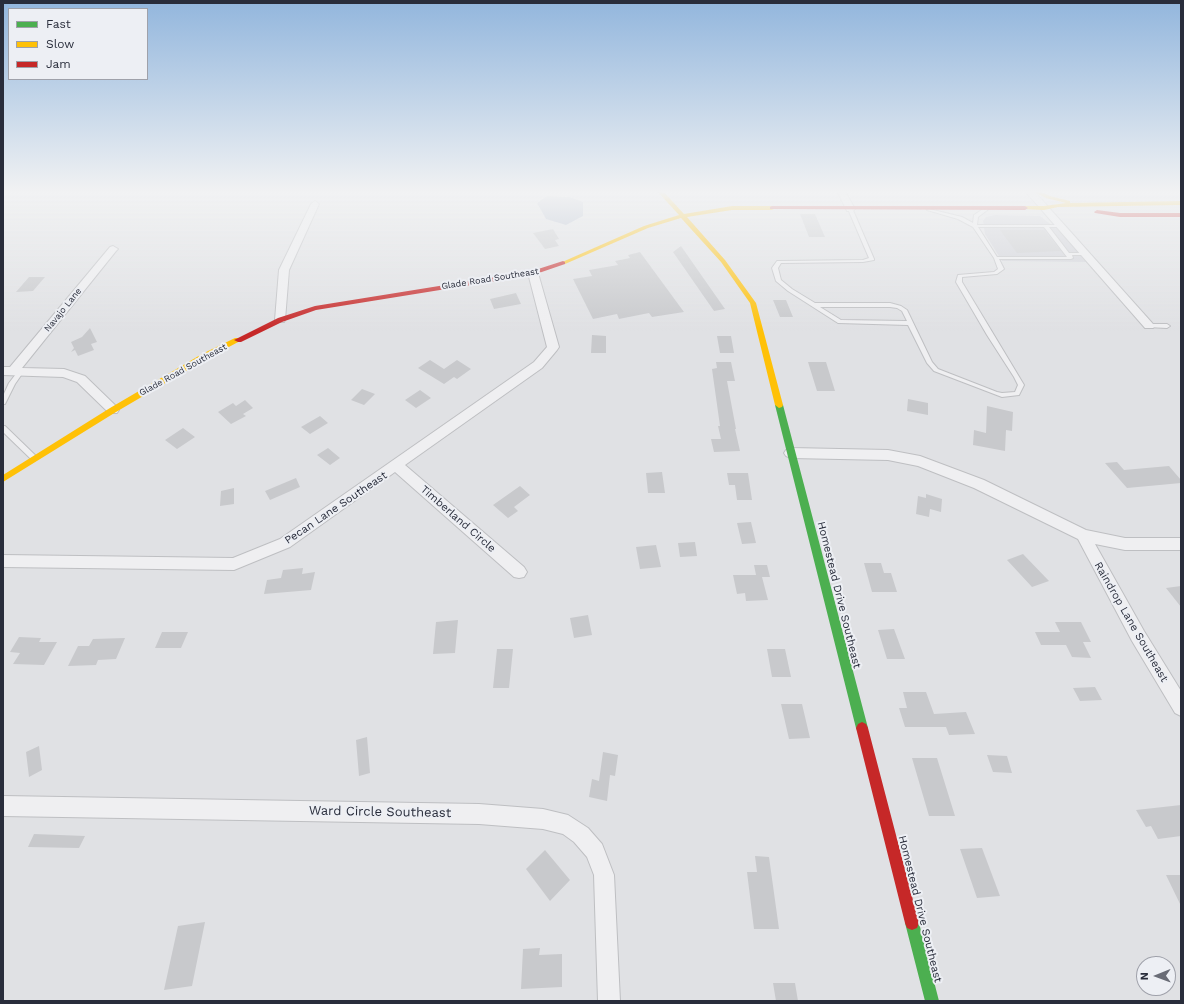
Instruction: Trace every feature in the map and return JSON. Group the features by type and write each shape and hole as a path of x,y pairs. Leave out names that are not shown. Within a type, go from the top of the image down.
{"main road":[{"name":"Glade Road Southeast","path":"3,479 34,458 205,356 280,320 315,308 356,300 533,273 555,266 622,238"},
{"name":"Homestead Drive Southeast","path":"702,238 723,261 753,304 932,1001"}],"street":[{"path":"280,320 284,270 300,238"},
{"path":"1071,238 1149,326"},
{"name":"Navajo Lane","path":"12,371 113,249"},
{"name":"Pecan Lane Southeast","path":"3,561 234,564 285,543 538,366 553,347 533,273"},
{"path":"12,371 64,373 81,379 113,410"},
{"path":"791,453 888,455 920,462 979,484 1083,535 1125,544 1181,544"},
{"name":"Timberland Circle","path":"396,466 519,572"},
{"name":"Raindrop Lane Southeast","path":"1083,535 1138,636 1181,707"},
{"name":"Ward Circle Southeast","path":"3,806 479,814 543,819 568,825 581,835 595,851 604,875 609,1001"}],"lane":[{"path":"863,238 872,259 863,261 783,261 775,265 779,281 840,322 910,323"},
{"path":"814,305 894,306 904,310 930,363 936,370 995,393 1002,395 1017,394 1021,385 1017,377 959,282 960,276 999,272 1001,266 983,238"},
{"path":"996,258 1072,258 1055,238"},
{"path":"1068,254 1085,254"},
{"path":"1149,326 1167,326"},
{"path":"3,402 12,383 12,371"},
{"path":"3,428 34,458"}],"shaded area":[{"path":"987,238 1066,238 1086,262 1002,261"}],"building":[{"path":"537,238 558,238 559,239 555,240 559,246 545,249"},
{"path":"1006,238 1050,238 1061,251 1017,253"},
{"path":"681,246 725,309 714,311 673,252"},
{"path":"640,252 684,312 652,317 649,313 619,319 617,314 593,319 573,279 592,276 589,270 618,265 615,261 630,258 628,255"},
{"path":"29,277 45,277 33,291 16,292"},
{"path":"516,293 521,304 494,309 490,299"},
{"path":"773,300 786,300 793,317 780,317"},
{"path":"90,328 97,342 91,344 94,350 78,356 75,350 71,352 74,348 71,342 82,337"},
{"path":"592,335 606,336 606,353 591,353"},
{"path":"717,336 731,336 734,353 720,353"},
{"path":"430,360 444,369 457,360 471,369 457,379 454,377 444,384 418,368"},
{"path":"716,362 731,362 735,381 727,381 740,451 714,452 711,439 721,439 718,426 720,426 712,369 717,368"},
{"path":"808,362 826,362 835,391 817,391"},
{"path":"362,389 375,394 364,405 351,400"},
{"path":"420,390 431,398 416,408 405,400"},
{"path":"908,399 928,403 928,415 907,411"},
{"path":"245,400 253,408 243,414 246,416 231,424 218,412 233,403 236,406"},
{"path":"987,406 1013,412 1012,431 1006,430 1005,451 973,445 974,430 986,433"},
{"path":"320,416 328,423 310,434 301,427"},
{"path":"183,428 195,437 177,449 165,440"},
{"path":"328,448 340,458 330,465 317,455"},
{"path":"1117,462 1124,470 1169,466 1181,480 1181,483 1127,488 1105,463"},
{"path":"662,472 665,493 648,493 646,473"},
{"path":"727,473 748,473 752,500 737,500 735,485 729,485"},
{"path":"296,478 300,487 270,500 265,491"},
{"path":"520,486 530,495 514,507 518,511 508,518 493,505"},
{"path":"234,488 234,504 220,506 221,491"},
{"path":"926,494 942,499 941,512 930,509 929,517 916,514 918,496 926,498"},
{"path":"751,522 756,543 742,544 737,523"},
{"path":"695,542 697,556 680,557 678,543"},
{"path":"656,545 661,567 640,569 636,547"},
{"path":"1023,554 1049,581 1032,587 1007,560"},
{"path":"864,563 881,563 884,573 891,573 897,592 872,592"},
{"path":"754,565 767,565 770,577 762,577 768,600 746,601 745,593 737,594 733,575 756,575"},
{"path":"303,568 302,574 315,572 311,590 264,594 267,580 281,578 283,570"},
{"path":"1181,586 1181,607 1166,588"},
{"path":"588,615 592,635 574,638 570,618"},
{"path":"458,620 455,653 433,654 436,622"},
{"path":"1055,622 1081,622 1091,642 1083,642 1091,658 1072,657 1066,645 1041,645 1035,632 1060,632"},
{"path":"894,629 905,659 887,659 878,630"},
{"path":"162,632 188,632 181,648 155,648"},
{"path":"19,637 41,638 39,642 57,642 44,665 13,664 20,653 10,652"},
{"path":"125,638 116,659 98,660 96,665 68,666 78,646 89,646 93,639"},
{"path":"497,649 513,649 509,688 493,688"},
{"path":"767,649 785,649 791,677 772,677"},
{"path":"1095,687 1102,700 1080,701 1073,688"},
{"path":"903,692 926,692 934,714 966,712 975,734 949,735 946,727 905,727 899,708 907,708"},
{"path":"781,704 802,704 810,738 789,739"},
{"path":"367,737 370,773 359,776 356,740"},
{"path":"39,746 42,770 29,777 26,752"},
{"path":"603,752 618,755 615,776 610,775 607,801 589,797 592,779 599,781"},
{"path":"987,755 1007,756 1012,773 993,772"},
{"path":"912,758 937,758 955,816 929,816"},
{"path":"1181,805 1181,836 1158,839 1151,826 1146,827 1136,810"},
{"path":"34,834 85,836 79,848 28,847"},
{"path":"982,848 1000,896 977,898 960,849"},
{"path":"545,850 570,880 550,901 526,869"},
{"path":"755,856 769,857 779,929 754,929 747,872 757,872"},
{"path":"1166,875 1181,875 1181,906"},
{"path":"205,922 192,986 164,990 178,926"},
{"path":"540,948 539,955 562,954 562,987 521,989 523,949"},
{"path":"773,983 795,983 798,1001 776,1001"}],"traffic: fast":[{"path":"779,405 862,728"},
{"path":"912,923 932,1001"}],"traffic: slow":[{"path":"563,263 621,238"},
{"path":"702,238 723,261 753,303 779,405"},
{"path":"3,479 113,410 205,356 238,340"}],"traffic: jam":[{"path":"238,340 280,320 315,308 533,273 563,263"},
{"path":"862,728 912,923"}]}
